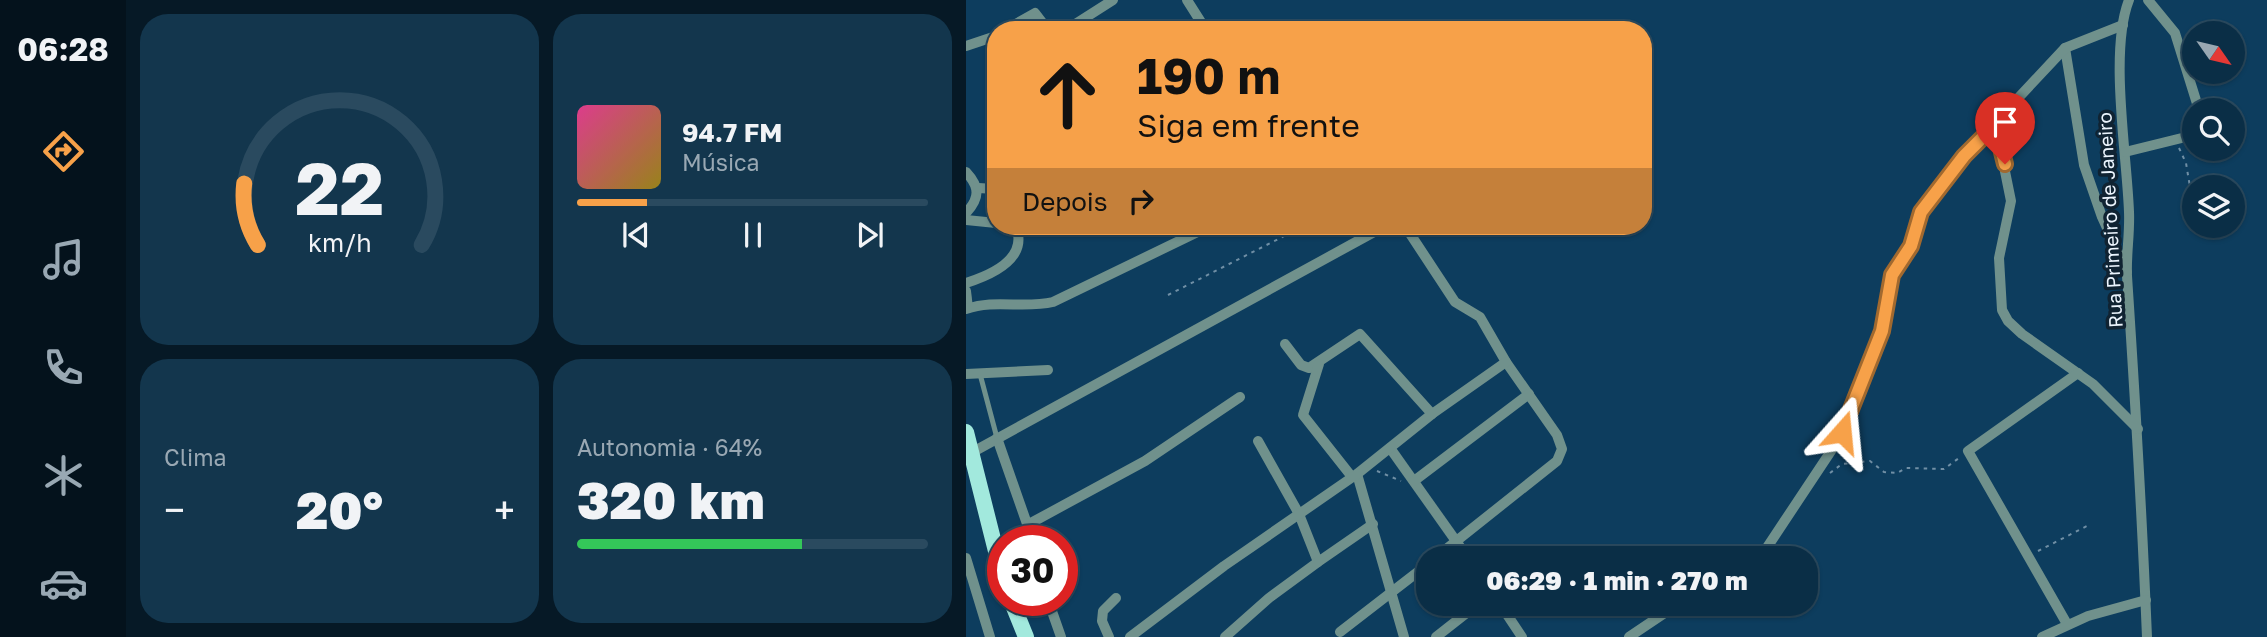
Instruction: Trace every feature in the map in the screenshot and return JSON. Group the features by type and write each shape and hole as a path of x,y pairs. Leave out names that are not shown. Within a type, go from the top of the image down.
{"main road":[{"path":"966,432 989,525"},
{"path":"1017,616 1026,637"}],"street":[{"path":"1086,21 1113,0"},
{"path":"1187,0 1200,21"},
{"path":"2148,0 2175,33 2195,98"},
{"name":"Rua Primeiro de Janeiro","path":"2127,5 2123,25 2121,89 2129,213 2127,272 2138,429 2147,637"},
{"path":"1021,21 1035,13 1041,21"},
{"path":"1768,546 1835,447 1854,396 1870,367 1885,323 1892,275 1911,246 1921,212 1943,181 1998,122 2037,74 2064,48 2123,25"},
{"path":"966,46 987,39"},
{"path":"2064,48 2084,164 2102,217 2127,272"},
{"path":"1998,122 1997,132 2011,201 1998,258 2002,310 2022,334 2078,373 2138,429"},
{"path":"2125,152 2182,139"},
{"path":"966,172 978,188 975,203 966,213"},
{"path":"978,188 987,188"},
{"path":"966,220 987,222"},
{"path":"966,283 992,272 1014,254 1019,241 1018,235"},
{"path":"966,291 967,308 992,302 1034,305 1053,302 1191,235"},
{"path":"971,453 1369,235"},
{"path":"1411,235 1455,302 1478,315 1506,362 1557,435 1562,449 1560,457 1448,546"},
{"path":"1285,344 1305,368 1319,364 1360,334 1432,414"},
{"path":"1130,637 1358,473 1432,414 1506,362"},
{"path":"1319,364 1303,415 1358,473 1404,637"},
{"path":"966,374 1048,370"},
{"path":"2067,624 1968,451 2078,373"},
{"path":"1410,483 1530,394"},
{"path":"997,438 1029,524 1145,461 1240,397"},
{"path":"1258,441 1300,514 1318,562"},
{"path":"1390,448 1410,483 1459,546"},
{"path":"1225,637 1269,598 1373,524"},
{"path":"966,558 968,574 990,637"},
{"path":"1340,632 1416,573"},
{"path":"1109,637 1102,621 1103,611 1116,598"},
{"path":"2042,637 2067,624 2146,600"},
{"path":"1054,616 1061,637"},
{"path":"1436,637 1463,616"},
{"path":"1508,616 1522,637"},
{"path":"1629,637 1660,616"}],"lane":[{"path":"980,374 997,438"}],"path":[{"path":"2176,141 2186,163 2188,175"},
{"path":"1168,295 1286,235"},
{"path":"1811,484 1842,464 1870,461 1884,472 1897,473 1906,468 1944,470 1968,451"},
{"path":"1358,473 1390,475 1410,483"},
{"path":"2028,557 2087,526"}],"route":[{"path":"1842,432 1882,331 1892,275 1911,246 1921,212 1964,156 1998,122 1997,132 2005,164"}]}
